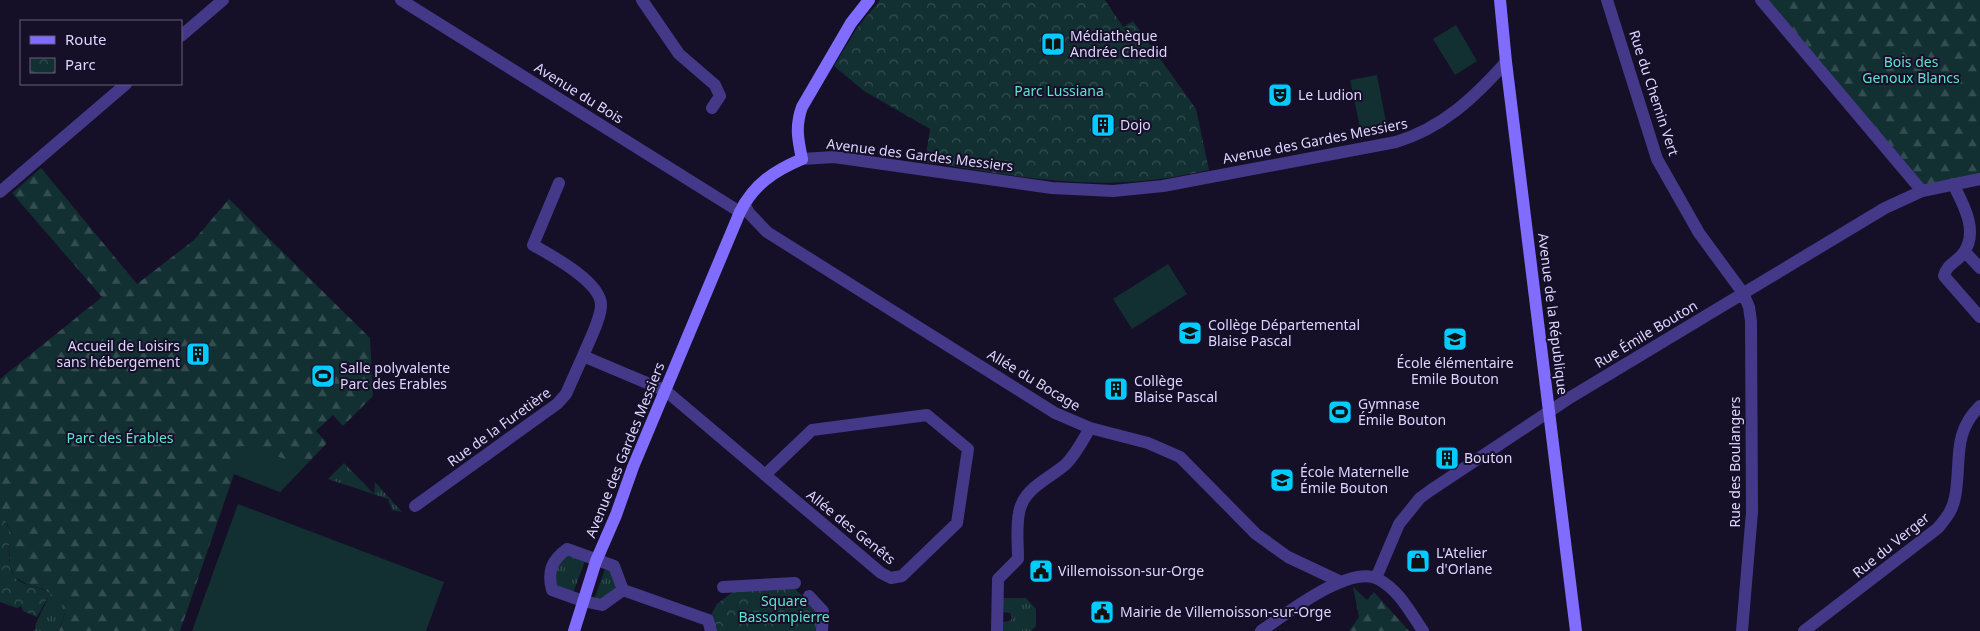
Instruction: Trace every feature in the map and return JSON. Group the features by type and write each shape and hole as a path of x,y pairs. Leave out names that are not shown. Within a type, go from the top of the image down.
{"street":[{"path":"182,35 223,0"},
{"name":"Avenue du Bois","path":"401,0 742,208"},
{"path":"642,0 679,54 719,91 720,96 712,108"},
{"path":"802,159 797,129 802,107 851,23 870,0"},
{"name":"Avenue de la République","path":"1500,0 1576,631"},
{"name":"Rue du Chemin Vert","path":"1607,0 1657,159 1699,233 1744,293"},
{"path":"1761,0 1922,191"},
{"name":"Avenue des Gardes Messiers","path":"574,631 596,561 616,515 633,467 742,208 753,191 767,177 802,159 834,157 1052,188 1113,191 1163,186 1396,142 1417,136 1437,125 1457,110 1506,62"},
{"path":"0,192 125,85"},
{"name":"Rue Émile Bouton","path":"1376,578 1399,524 1420,498 1550,411 1885,208 1922,191 1980,179"},
{"name":"Rue de la Furetière","path":"415,506 558,404 571,384 600,312 600,301 595,290 567,265 533,245 559,183"},
{"path":"1954,184 1974,227 1975,237 1972,246 1946,269 1944,276 1980,316"},
{"name":"Allée du Bocage","path":"742,208 767,232 1055,413 1090,428 1148,443 1180,457 1256,534 1288,557 1339,581"},
{"path":"1966,252 1980,268"},
{"name":"Rue des Boulangers","path":"1742,631 1752,512 1751,321 1744,293"},
{"path":"583,356 666,391"},
{"name":"Allée des Genêts","path":"666,391 765,475 881,573 891,578 902,576 957,523 968,449 927,415 860,423 812,430 765,475"},
{"name":"Rue du Verger","path":"1804,631 1938,528 1950,512 1955,498 1959,446 1963,427 1980,406"},
{"path":"997,631 998,579 1018,559 1019,512 1025,497 1040,482 1066,464 1090,428"},
{"path":"622,590 602,604 583,600 552,590 549,579 550,568 557,556 567,549 614,566 622,590 709,625"},
{"path":"1261,631 1339,581 1359,577 1376,578 1396,593 1423,631"},
{"path":"723,587 795,582"},
{"path":"809,596 823,611 822,631"}],"green space":[{"name":"Parc Lussiana","path":"880,0 1105,0 1123,27 1133,21 1196,109 1209,170 1157,179 1101,183 1051,180 925,162 930,129 864,91 834,66 857,28"},
{"name":"Bois des Genoux Blancs","path":"1764,0 1980,0 1980,179 1922,191"},
{"path":"1456,25 1477,61 1455,75 1433,39"},
{"path":"1377,75 1387,127 1361,132 1350,80"},
{"name":"Parc des Érables","path":"41,168 137,284 194,240 229,199 370,338 373,396 343,426 333,415 316,431 327,443 280,492 234,474 180,631 59,631 65,613 63,602 43,589 28,585 15,577 10,566 8,525 0,513 0,379 102,297 12,193"},
{"path":"1168,264 1187,294 1132,329 1113,299"},
{"path":"241,446 306,465 280,492 234,474"},
{"path":"344,463 374,494 375,482 402,512 392,510 388,499 328,479"},
{"path":"238,504 444,582 426,631 192,631"},
{"path":"0,513 8,527 9,559 15,577 22,583 50,593 37,617 23,611 21,606 17,608 0,602"},
{"path":"567,553 585,561 573,593 553,587 554,567"},
{"path":"605,569 612,571 618,585 612,595 594,600"},
{"name":"Square Bassompierre","path":"793,587 823,615 822,631 711,631 708,620 717,604 734,591"},
{"path":"1353,587 1367,600 1374,592 1409,631 1349,631 1359,617"},
{"path":"50,593 63,602 65,612 59,631 33,631 36,628 35,626"},
{"path":"1003,598 1026,598 1036,609 1036,626 1031,631 1003,631 1003,622 1010,621 1012,618 1010,613 1003,612"}],"place":[{"name":"Médiathèque Andrée Chedid","path":"1053,44"},
{"name":"Le Ludion","path":"1280,95"},
{"name":"Dojo","path":"1103,125"},
{"name":"Collège Départemental Blaise Pascal","path":"1190,333"},
{"name":"École élémentaire Emile Bouton","path":"1455,339"},
{"name":"Accueil de Loisirs sans hébergement","path":"198,354"},
{"name":"Salle polyvalente Parc des Erables","path":"323,376"},
{"name":"Collège Blaise Pascal","path":"1116,389"},
{"name":"Gymnase Émile Bouton","path":"1340,412"},
{"name":"Bouton","path":"1447,458"},
{"name":"École Maternelle Émile Bouton","path":"1282,480"},
{"name":"L'Atelier d'Orlane","path":"1418,561"},
{"name":"Villemoisson-sur-Orge","path":"1041,571"},
{"name":"Mairie de Villemoisson-sur-Orge","path":"1102,612"}]}
